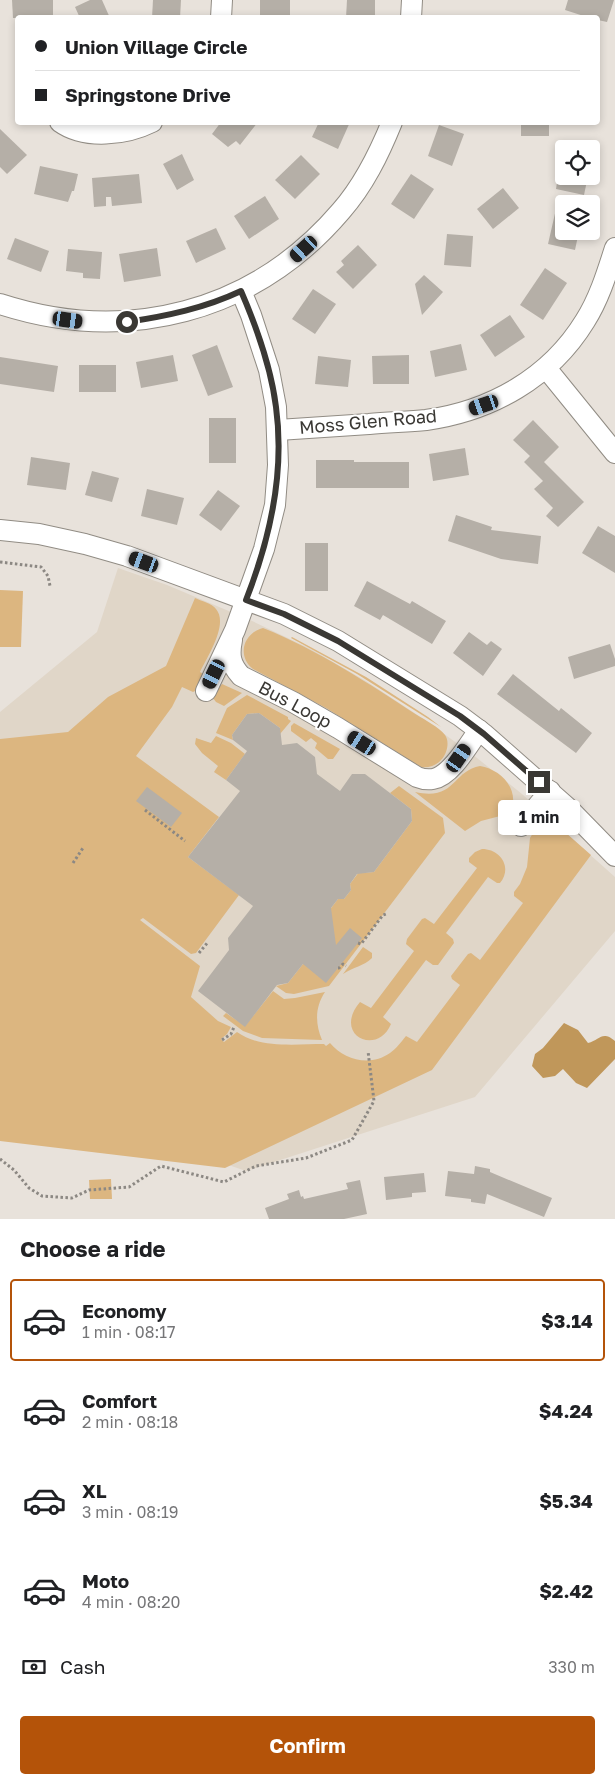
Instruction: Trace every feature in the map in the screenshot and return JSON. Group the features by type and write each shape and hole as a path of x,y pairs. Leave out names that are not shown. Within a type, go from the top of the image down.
{"street":[{"path":"221,15 222,0"},
{"path":"411,15 412,0"},
{"path":"66,125 76,130 95,133 116,133 145,125"},
{"path":"0,304 40,316 74,321 127,322 196,308 241,291 271,274 296,256 341,212 357,190 379,152 391,125"},
{"name":"Moss Glen Road","path":"278,430 426,420 494,401 525,384 546,368 570,343 586,320 600,292 615,248"},
{"path":"206,690 233,635 264,549 275,505 278,465 276,407 269,370 241,291"},
{"path":"546,368 615,453"},
{"path":"0,530 38,534 85,544 127,556 284,614 338,641 460,716 479,730 550,791 613,852"},
{"name":"Bus Loop","path":"233,635 230,656 234,668 241,676 323,719 417,777 432,779 442,775 459,758 479,730"},
{"path":"520,826 550,791"}],"path":[{"path":"0,562 41,567 48,576 50,586"},
{"path":"144,810 186,841"},
{"path":"73,863 83,848"},
{"path":"358,943 361,944 383,915 386,914"},
{"path":"199,953 208,942"},
{"path":"338,968 343,964 346,966"},
{"path":"222,1040 230,1034 234,1027"},
{"path":"0,1158 14,1170 29,1188 42,1196 72,1198 89,1190 130,1187 161,1166 224,1182 256,1166 306,1158 352,1140 374,1101 368,1051"}],"shaded area":[{"path":"118,568 167,585 250,620 309,648 366,681 472,754 522,794 615,877 615,931 475,1097 246,1171 0,1087 0,712 97,632"},
{"path":"0,590 23,591 21,647 0,647"},
{"path":"195,598 212,605 216,609 220,623 212,649 200,672 203,674 195,691 193,692 182,687 172,707 136,756 219,817 188,857 239,895 196,953 191,954 143,918 140,920 200,966 191,997 218,1021 231,1027 221,1039 224,1042 237,1032 256,1041 268,1043 291,1045 324,1044 326,1046 330,1043 342,1054 358,1060 374,1060 390,1053 406,1036 417,1042 460,985 451,976 468,954 471,953 480,960 523,903 514,896 514,892 520,884 527,867 530,838 533,833 547,825 557,825 591,855 432,1070 225,1168 0,1141 0,739 68,732 108,697 166,666"},
{"path":"263,628 303,646 342,668 436,726 447,738 447,748 443,757 434,765 421,767 326,708 253,669 245,657 245,645 251,635"},
{"path":"292,637 366,677 441,727 357,674"},
{"path":"222,684 242,693 224,706 213,698"},
{"path":"247,695 288,717 291,721 280,734 280,728 259,713 247,714 232,735 233,740 216,733 227,708"},
{"path":"294,723 340,749 333,759 328,759 315,748 317,743 311,738 306,742 291,731 291,726"},
{"path":"216,736 231,743 245,754 226,780 214,772 218,766 202,753 195,744 196,738 211,743"},
{"path":"480,766 493,770 504,778 511,790 513,803 504,815 481,821 465,831 415,792 428,794 439,792 446,789 464,773"},
{"path":"399,786 443,818 445,833 329,986 294,994 286,993 276,986 288,983 333,926 328,912 338,899 344,899 351,890 350,884 359,872 374,872 412,821 411,809 390,793"},
{"path":"482,849 494,852 503,860 505,865 504,877 500,883 497,883 488,877 446,933 453,939 454,943 438,965 433,965 426,960 383,1017 391,1024 384,1034 376,1039 360,1038 354,1032 351,1024 353,1014 360,1002 371,1008 414,951 406,944 407,939 422,919 425,918 434,924 477,868 469,862 469,858 475,852"},
{"path":"363,947 372,953 372,958 343,974"},
{"path":"273,991 284,999 325,992 319,1003 317,1015 322,1040 262,1038 243,1031 223,1016 226,1013 245,1026"},
{"path":"564,1023 578,1030 588,1043 604,1036 615,1041 615,1059 587,1088 576,1083 563,1069 555,1076 543,1078 532,1066 535,1054 543,1048"},
{"path":"111,1179 112,1199 90,1199 89,1180"}],"building":[{"path":"12,0 53,0 53,15 15,15 15,18 13,18"},
{"path":"90,0 102,0 109,15 79,15 75,7"},
{"path":"153,0 181,0 180,15 152,15"},
{"path":"260,0 290,0 290,15 260,15"},
{"path":"347,0 375,0 375,15 346,15"},
{"path":"568,0 614,0 607,22 600,20 600,15 581,15 565,10"},
{"path":"219,125 256,125 240,145 236,141 228,147 212,134"},
{"path":"318,125 349,125 338,149 312,137"},
{"path":"439,125 464,134 452,166 428,156"},
{"path":"521,125 549,125 549,136 521,136"},
{"path":"0,129 27,155 7,174 0,167"},
{"path":"182,154 194,180 177,190 163,164"},
{"path":"301,155 320,174 295,199 275,180"},
{"path":"40,166 78,174 74,191 72,191 68,202 34,194"},
{"path":"139,174 142,203 112,206 111,197 106,197 106,206 94,207 92,178"},
{"path":"411,174 434,189 414,219 391,204"},
{"path":"557,185 586,185 584,195 556,189"},
{"path":"503,188 519,208 493,229 477,209"},
{"path":"265,196 279,219 249,239 234,216"},
{"path":"555,213 555,240 577,240 575,250 548,244"},
{"path":"216,228 226,249 196,263 186,241"},
{"path":"447,234 473,236 471,267 444,265"},
{"path":"15,238 49,251 41,272 7,259"},
{"path":"358,245 377,265 353,289 336,272 344,265 341,261"},
{"path":"157,248 161,276 124,282 119,254"},
{"path":"68,249 102,252 100,279 83,278 83,273 66,271"},
{"path":"545,268 567,283 543,320 520,305"},
{"path":"424,275 443,292 422,315 415,284"},
{"path":"313,289 336,304 315,334 292,319"},
{"path":"510,315 525,337 495,357 480,335"},
{"path":"461,344 467,370 435,377 430,351"},
{"path":"217,345 233,387 208,396 192,355"},
{"path":"173,355 178,381 141,388 136,362"},
{"path":"409,355 409,384 373,384 372,356"},
{"path":"318,356 351,360 348,387 315,384"},
{"path":"0,357 58,366 54,392 0,384"},
{"path":"79,365 116,365 116,392 79,392"},
{"path":"209,418 236,418 236,463 209,463"},
{"path":"533,420 559,447 544,462 584,502 558,527 546,516 553,508 534,489 543,481 524,462 530,456 513,440"},
{"path":"465,448 469,475 433,481 429,454"},
{"path":"31,457 70,463 66,490 27,485"},
{"path":"316,460 409,462 409,488 316,488"},
{"path":"92,471 119,478 112,502 85,495"},
{"path":"147,489 184,498 177,525 141,516"},
{"path":"218,490 240,506 221,531 199,515"},
{"path":"456,515 492,527 491,530 541,536 538,564 501,559 448,541"},
{"path":"598,526 615,536 615,573 582,553"},
{"path":"305,543 328,543 328,591 305,591"},
{"path":"367,581 410,604 412,601 446,621 432,644 383,615 380,620 354,606"},
{"path":"469,632 487,645 491,641 502,649 483,676 453,653"},
{"path":"610,644 615,659 615,666 574,679 568,657"},
{"path":"513,674 559,711 561,708 592,733 576,753 497,694"},
{"path":"259,713 280,728 282,745 297,743 315,757 317,774 340,791 352,774 365,774 411,809 412,821 374,872 357,874 350,884 351,890 344,899 338,899 331,908 336,945 350,928 362,938 326,983 303,964 288,983 277,985 245,1027 198,991 229,950 228,938 253,906 188,857 240,791 226,780 247,751 233,740 232,735 247,714"},
{"path":"147,787 182,813 171,827 136,801"},
{"path":"475,1166 490,1169 490,1172 552,1198 544,1217 487,1194 485,1204 471,1202 471,1199 445,1196 448,1171 474,1174"},
{"path":"424,1173 426,1192 412,1193 412,1197 386,1200 384,1177"},
{"path":"360,1180 367,1214 344,1219 269,1219 265,1208 289,1199 287,1194 299,1190 301,1197 303,1196 304,1199 348,1189 346,1183"}],"route":[{"path":"127,322 196,308 241,291 269,370 278,430 275,505 258,570 246,600 284,614 338,641 460,716 484,734 539,782"}]}
